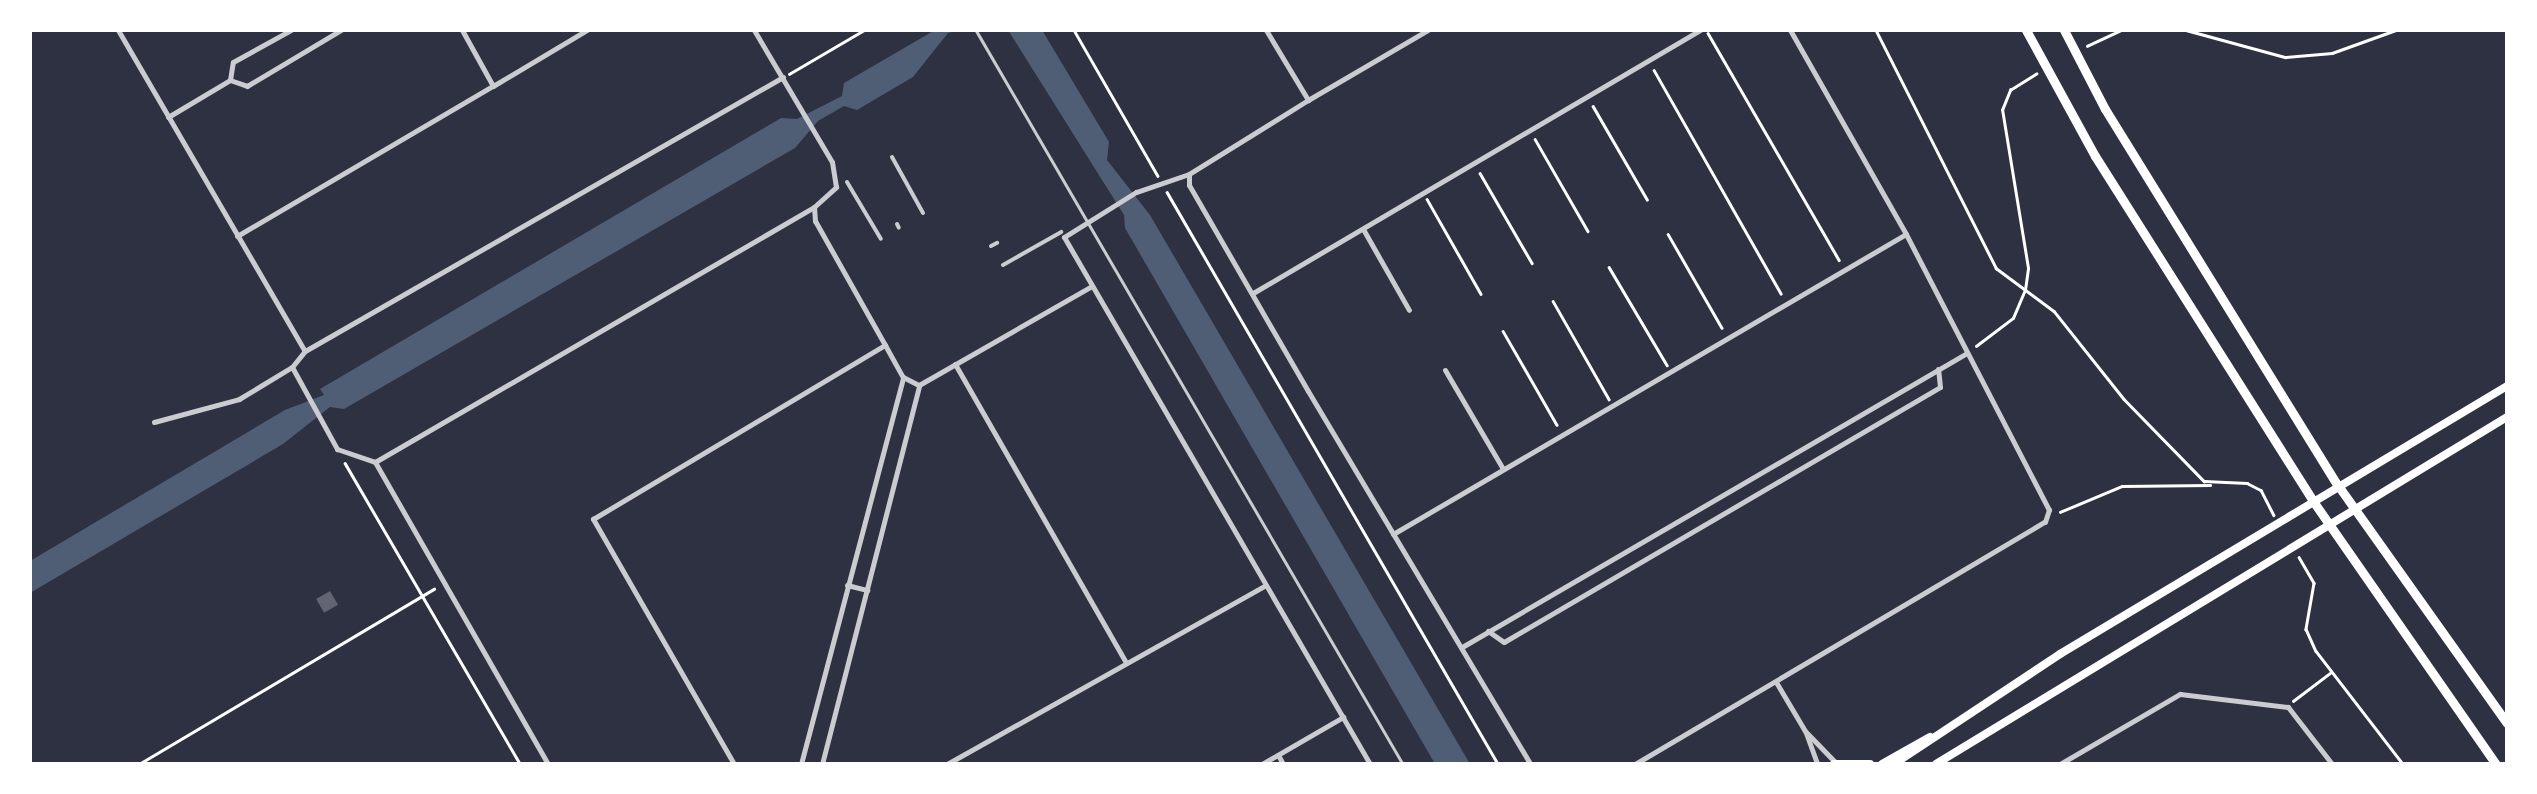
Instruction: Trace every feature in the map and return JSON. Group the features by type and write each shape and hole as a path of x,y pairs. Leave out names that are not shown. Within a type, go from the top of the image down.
{"highway":[{"path":"2026,30 2313,500 2496,764"},
{"path":"2064,30 2337,484 2507,722"}],"main road":[{"path":"1882,764 2337,484 2507,386"},
{"path":"1936,764 2507,417"},
{"path":"1894,764 1930,737"},
{"path":"1835,763 1870,764"}],"street":[{"path":"118,30 306,351"},
{"path":"168,117 230,80 233,62 291,30"},
{"path":"230,80 247,86 341,30"},
{"path":"462,30 493,86"},
{"path":"237,236 587,30"},
{"path":"754,30 880,239"},
{"path":"1266,30 1308,100"},
{"path":"1003,266 1088,223 1160,180 1189,174 1428,30"},
{"path":"1253,293 1703,30"},
{"path":"1634,764 2045,522 2049,510 1906,234 1790,30"},
{"path":"154,422 239,399 292,367 306,351 783,77"},
{"path":"892,157 924,213"},
{"path":"1189,174 1189,185 1530,764"},
{"path":"375,462 814,207 843,182"},
{"path":"814,207 814,221 885,346 904,377 918,386"},
{"path":"1363,229 1408,310"},
{"path":"1063,234 1370,764"},
{"path":"1392,534 1906,234"},
{"path":"822,764 918,386 1092,286"},
{"path":"734,764 593,519 885,346"},
{"path":"1462,647 1966,352"},
{"path":"955,364 1126,662"},
{"path":"292,367 337,449 375,462 548,764"},
{"path":"1488,631 1500,643 1517,634 1940,387 1938,369"},
{"path":"1445,370 1503,469"},
{"path":"800,764 904,377"},
{"path":"847,586 867,590"},
{"path":"947,764 1264,586"},
{"path":"1776,682 1805,731 1817,764"},
{"path":"2060,764 2180,694 2288,706 2332,764"},
{"path":"1262,764 1343,716"},
{"path":"1805,731 1835,763"},
{"path":"1278,754 1283,764"}],"lane":[{"path":"976,30 1403,764"}],"path":[{"path":"783,77 864,30"},
{"path":"1074,30 1498,764"},
{"path":"1703,30 1845,270"},
{"path":"1876,30 1984,251 2054,311 2124,399 2212,484"},
{"path":"2084,47 2121,30"},
{"path":"2186,30 2285,57 2332,53 2396,30"},
{"path":"1648,60 1787,304"},
{"path":"1966,352 2013,318 2025,290 2028,268 2002,110 2010,90 2037,74"},
{"path":"1587,96 1646,198"},
{"path":"1529,130 1588,231"},
{"path":"1475,163 1532,264"},
{"path":"1424,193 1481,294"},
{"path":"1668,234 1728,338"},
{"path":"1609,267 1670,372"},
{"path":"1553,300 1613,405"},
{"path":"1503,332 1562,434"},
{"path":"337,449 520,764"},
{"path":"2049,510 2065,514 2122,486 2247,483 2260,490 2278,522"},
{"path":"2293,547 2314,582 2306,629 2332,672 2403,764"},
{"path":"139,764 442,584"},
{"path":"2288,706 2332,672"}],"water":[{"path":"935,30 960,30 948,33 913,77 857,110 844,106 818,121 795,148 344,409 330,407 283,444 30,593 30,561 285,410 324,395 320,389 781,118 797,119 842,96 844,83"},
{"path":"1008,30 1042,30 1109,142 1107,160 1150,215 1470,764 1435,764 1125,228 1124,215"}],"building":[{"path":"330,591 338,605 324,613 316,599"}]}
